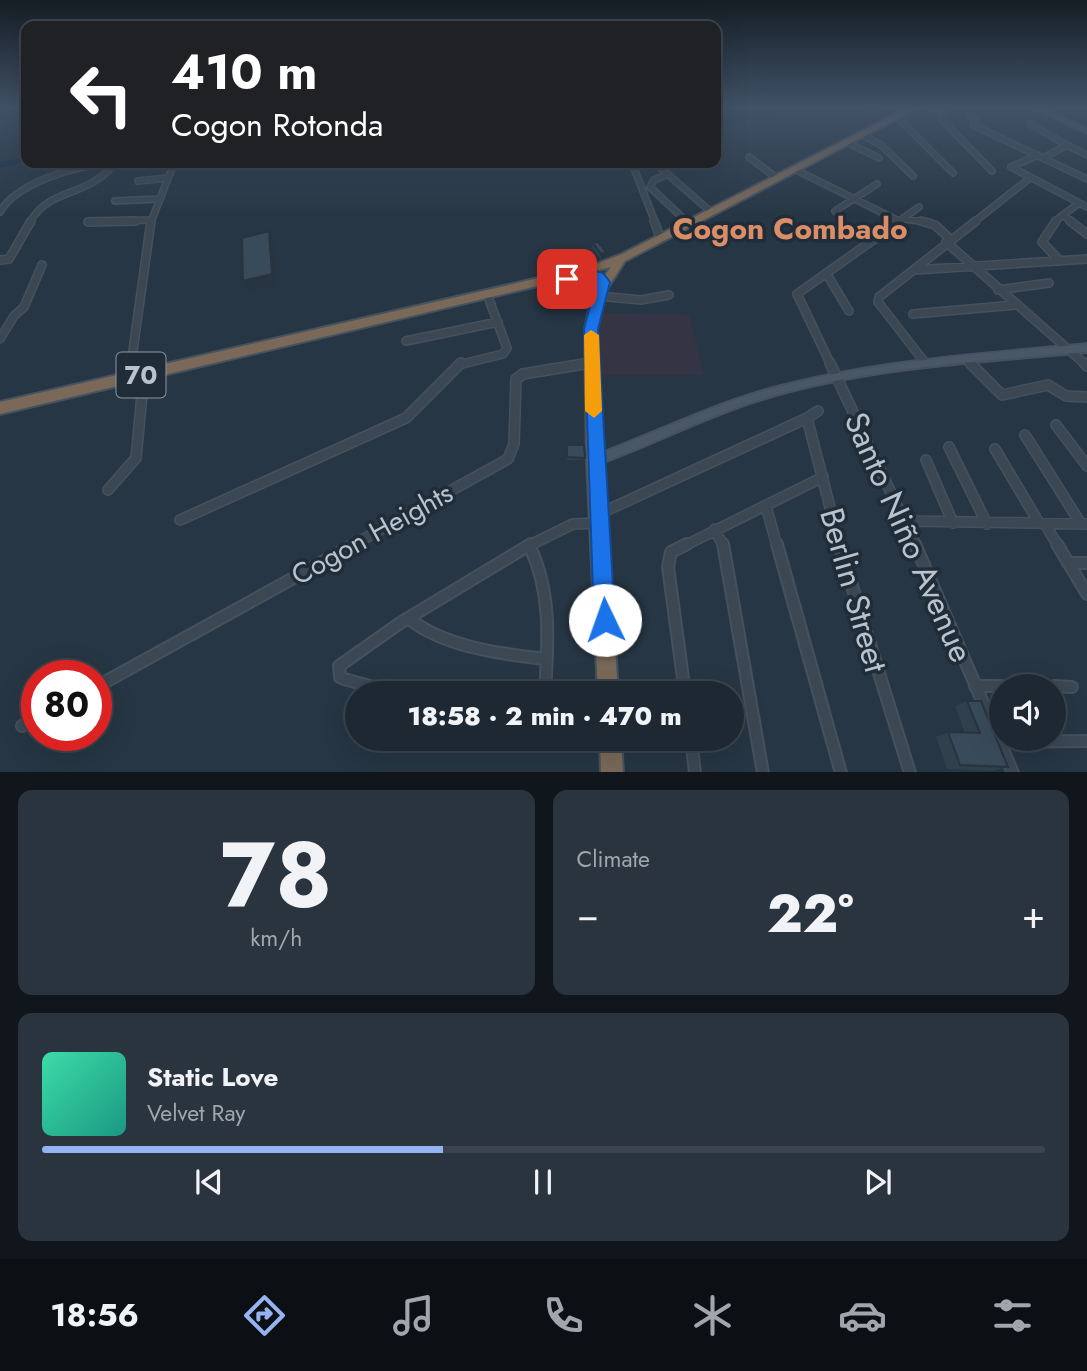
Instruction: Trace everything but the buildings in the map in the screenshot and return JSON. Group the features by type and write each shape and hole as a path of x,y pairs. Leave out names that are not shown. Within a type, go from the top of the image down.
{"highway":[{"name":"70","path":"0,408 585,272 626,257 846,144"},
{"name":"70","path":"531,285 548,285 586,296 600,291 611,272 626,257"},
{"path":"585,272 598,276 600,291 592,321"},
{"path":"572,275 566,285 588,307 592,321 595,460 607,681"},
{"path":"611,751 612,772"}],"main road":[{"path":"595,460 620,453 741,401 779,390 926,363 1087,348"}],"street":[{"path":"850,144 879,159"},
{"path":"879,144 913,176"},
{"path":"924,144 953,173"},
{"path":"966,144 992,171"},
{"path":"1014,144 1087,179"},
{"path":"1087,155 1067,145 1011,167 1087,207"},
{"path":"750,157 778,179"},
{"path":"0,212 7,200 58,175 81,168"},
{"path":"0,260 9,259 40,205 96,183 108,168"},
{"path":"129,378 151,220 171,168"},
{"path":"634,168 661,239"},
{"path":"661,168 712,213"},
{"path":"796,170 901,220 931,222 943,228 948,241 998,290 1072,349 1087,366"},
{"path":"668,174 654,180 650,187 689,224"},
{"path":"138,181 168,178"},
{"path":"926,363 878,302 879,297 1030,178"},
{"path":"835,211 877,184"},
{"path":"115,201 158,199"},
{"path":"1060,261 1042,242 1046,230 1079,203"},
{"path":"849,311 825,274 919,207"},
{"path":"1063,215 1087,234"},
{"path":"88,222 151,220"},
{"path":"915,270 1087,259"},
{"path":"0,340 13,316 24,307 41,265"},
{"name":"Santo Niño Avenue","path":"825,274 797,294 905,522 989,719"},
{"path":"998,290 1049,283"},
{"path":"600,291 641,300 669,295"},
{"path":"180,520 406,418 459,364 503,355 508,348 487,294"},
{"path":"913,314 1016,305"},
{"path":"406,341 498,322"},
{"path":"967,360 1002,396 1048,385 1066,396 1087,397"},
{"name":"Cogon Heights","path":"112,678 508,459 514,444 516,379 523,374 593,363"},
{"path":"108,490 136,458 144,374"},
{"path":"354,681 340,677 339,666 408,618 530,547 547,534 573,524 600,519 818,411"},
{"name":"Berlin Street","path":"807,418 844,563 910,772"},
{"path":"1056,425 1087,466"},
{"path":"1025,435 1084,524"},
{"path":"949,447 987,524"},
{"path":"995,449 1087,594"},
{"path":"926,460 953,523"},
{"path":"683,681 668,567 671,552 823,477"},
{"path":"766,506 841,772"},
{"path":"905,522 1084,524"},
{"path":"715,529 723,543 763,772"},
{"path":"530,547 544,577 545,681"},
{"path":"1068,563 1087,563"},
{"path":"408,618 417,629 440,637 546,659"},
{"path":"975,686 989,686"},
{"path":"1066,687 1072,687"},
{"path":"1066,741 1087,741"},
{"path":"693,751 695,772"},
{"name":"Santo Niño Avenue","path":"1003,751 1013,772"}],"shaded area":[{"path":"595,313 689,314 704,375 600,375"}],"waterway":[{"path":"0,165 21,160"}],"slow traffic":[{"path":"591,335 594,411"}],"district":[{"name":"Cogon Combado","path":"790,228"}],"route":[{"path":"567,279 585,272 595,274 603,282 591,329 596,486 600,514 605,620"}]}
